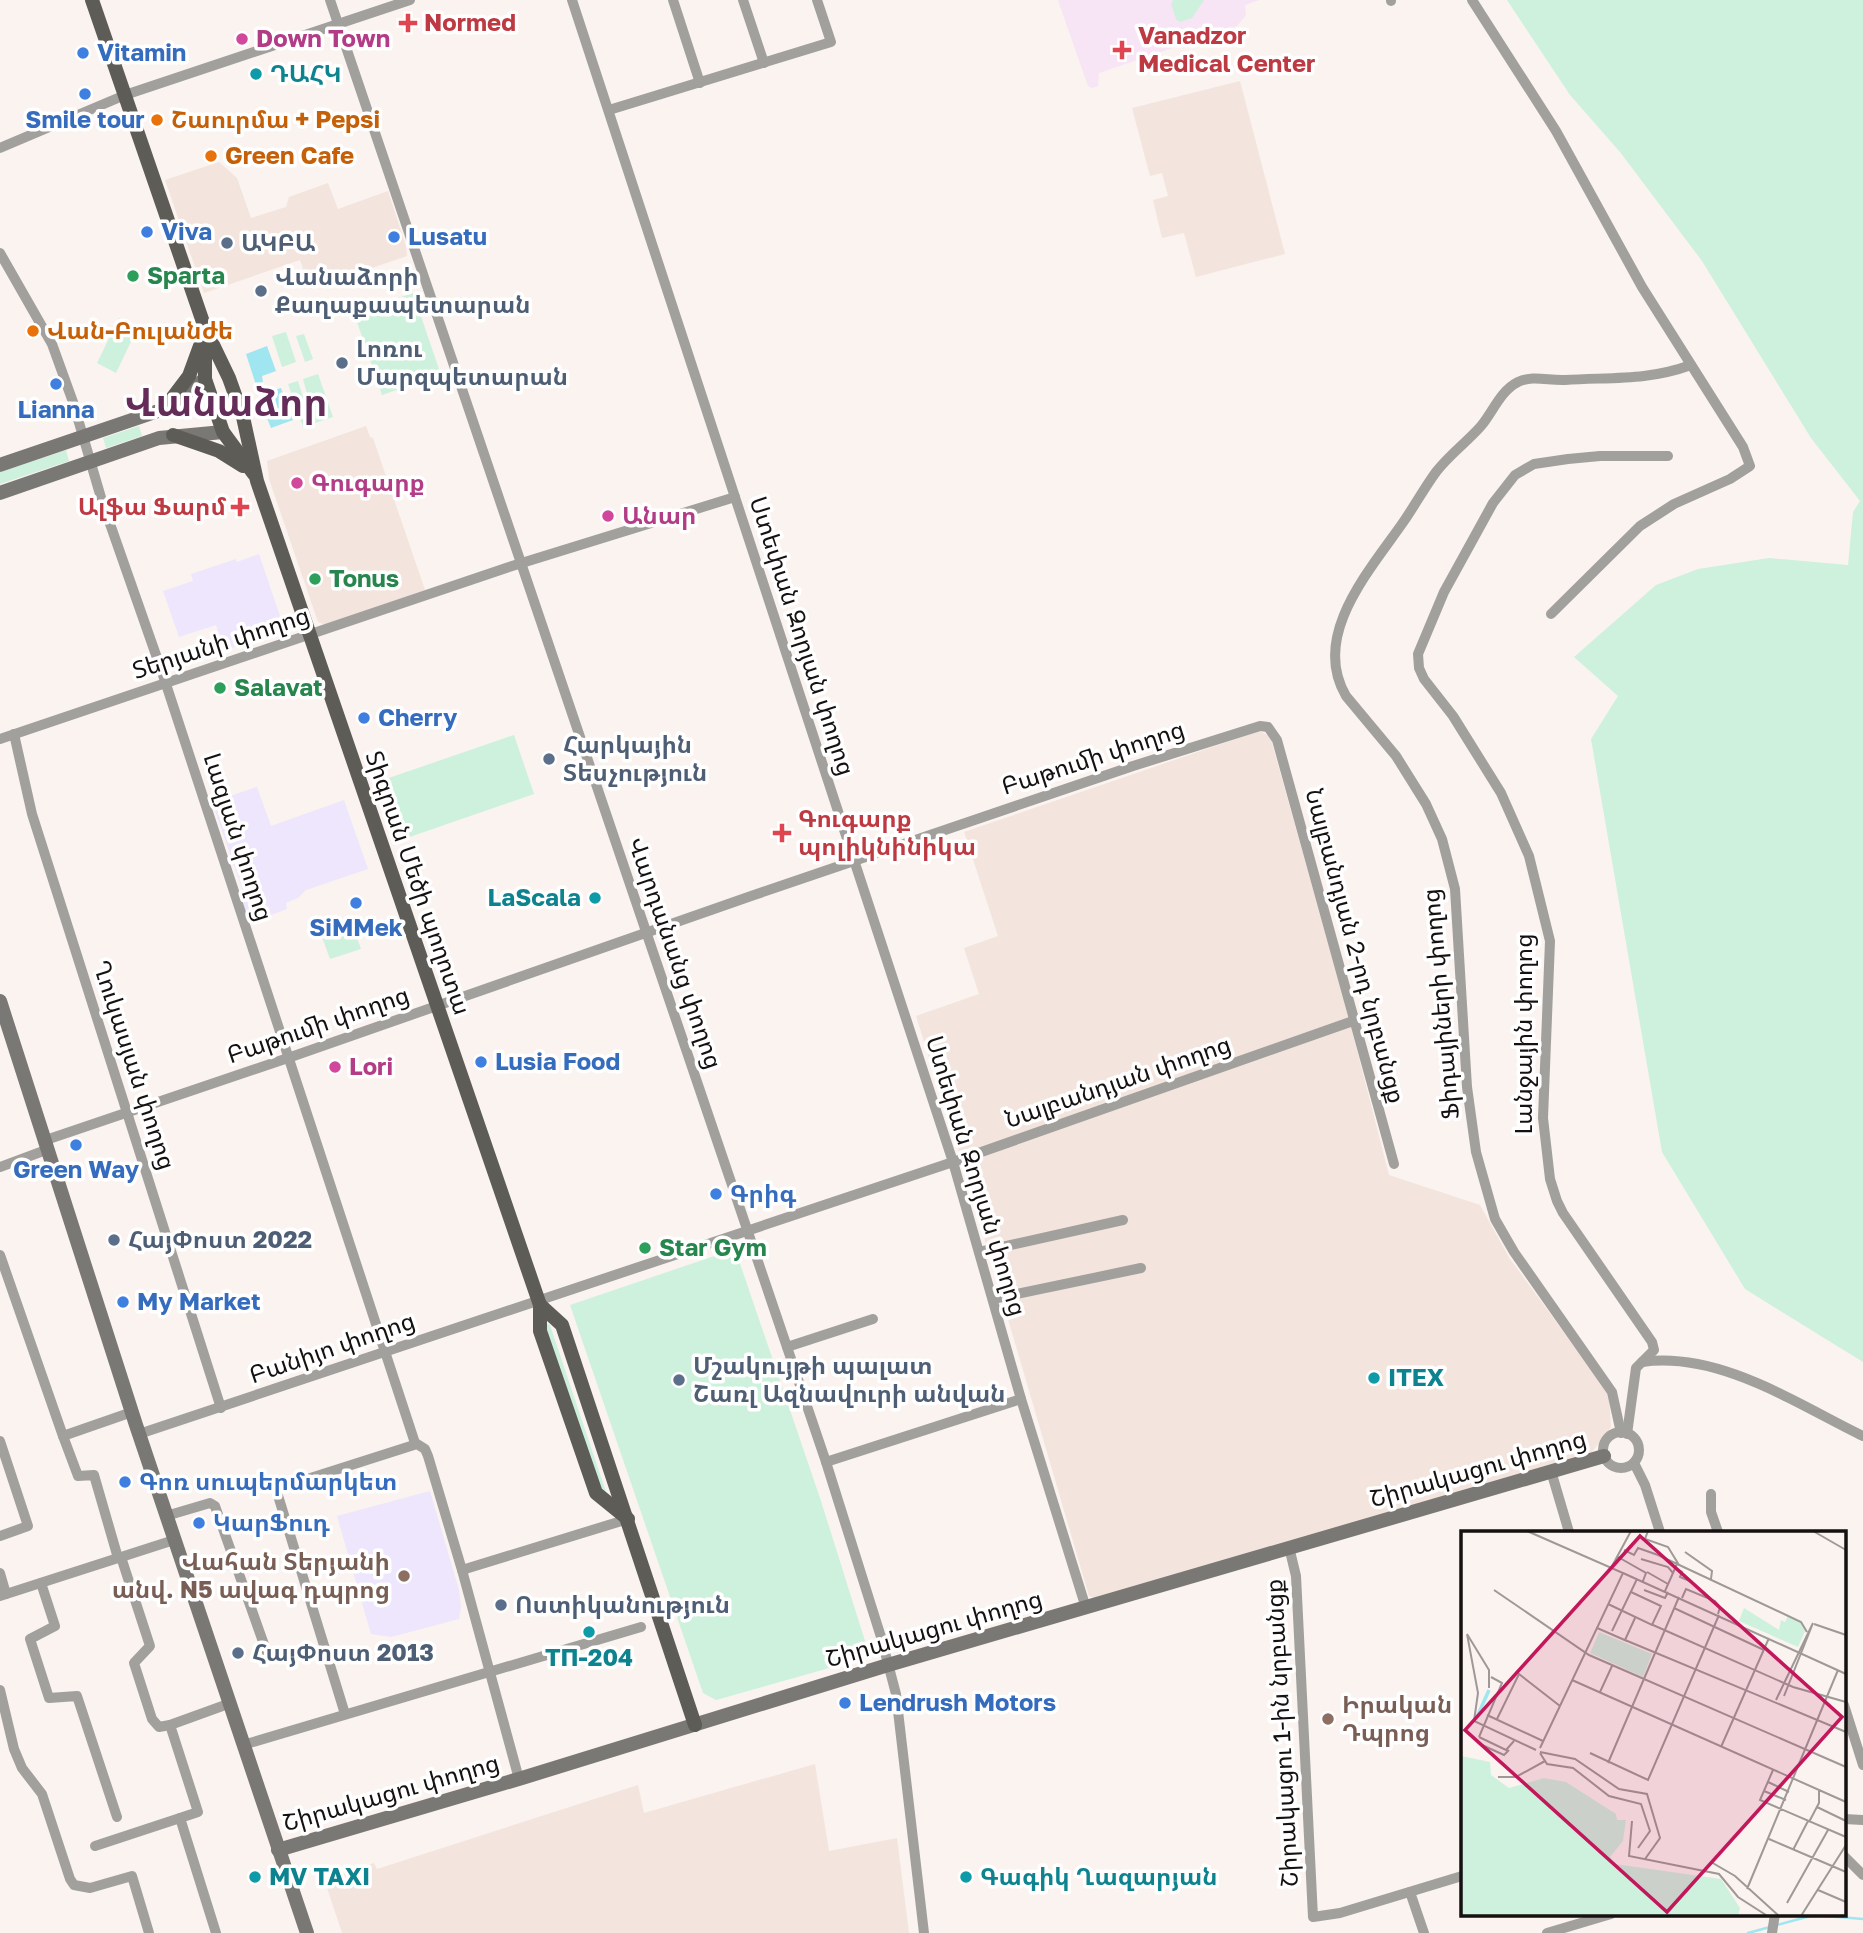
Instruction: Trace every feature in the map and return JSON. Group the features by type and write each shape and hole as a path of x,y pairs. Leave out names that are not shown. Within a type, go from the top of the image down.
{"main road":[{"name":"Տիգրան Մեծի պողոտա","path":"92,0 205,328 229,378 243,417 255,475 539,1303 540,1331 596,1493 628,1519"},
{"name":"Տիգրան Մեծի պողոտա","path":"205,328 205,379 223,432 255,475"},
{"path":"164,409 189,376 198,357 205,328"},
{"path":"205,379 218,370 225,372 229,378"},
{"path":"223,432 238,432 244,424 243,417"},
{"path":"173,435 219,451 255,475"},
{"name":"Տիգրան Մեծի պողոտա","path":"539,1303 562,1325 695,1725"}],"street":[{"name":"Վարդանանց փողոց","path":"330,0 826,1462 881,1637 896,1694 924,1933"},
{"path":"0,148 125,95 411,0"},
{"name":"Ստեփան Զորյան փողոց","path":"572,0 953,1162 1021,1399 1086,1608"},
{"path":"673,0 700,83"},
{"path":"743,0 764,63"},
{"path":"609,110 831,42 817,0"},
{"path":"1472,0 1556,131 1642,287 1743,447 1750,466 1730,479 1674,504 1640,526 1551,614"},
{"name":"Լազյան փողոց","path":"0,253 52,344 415,1444 422,1447 428,1456 519,1779"},
{"name":"Ֆիդայիների փողոց","path":"1624,1433 1612,1392 1514,1252 1495,1219 1476,1152 1467,1087 1455,890 1442,839 1426,804 1396,756 1346,696 1340,686 1334,664 1336,638 1346,610 1375,562 1436,472 1481,426 1510,387 1533,378 1563,380 1653,377 1691,365"},
{"path":"0,465 164,409 205,379"},
{"path":"0,493 159,438 223,432"},
{"name":"Լանջային փողոց","path":"1624,1433 1636,1368 1654,1350 1652,1342 1563,1213 1550,1179 1543,1118 1550,942 1529,856 1501,793 1453,716 1424,679 1419,668 1418,654 1444,592 1493,503 1515,475 1534,464 1568,459 1668,456"},
{"name":"Տերյանի փողոց","path":"0,739 522,563 735,497"},
{"name":"Բաթումի փողոց","path":"0,1167 44,1145 127,1113 1133,765 1260,726 1268,727 1277,740"},
{"name":"Ղուկասյան փողոց","path":"15,734 32,814 221,1408"},
{"name":"Նալբանդյան 2-րդ նրբանցք","path":"1277,740 1394,1164"},
{"path":"0,1001 44,1145 166,1516 307,1933"},
{"name":"Նալբանդյան փողոց","path":"539,1303 953,1162 1353,1021"},
{"path":"979,1252 1123,1220"},
{"path":"0,1255 78,1476 94,1475 150,1646 134,1664 152,1719 159,1727 170,1725 228,1704"},
{"path":"992,1299 1141,1268"},
{"name":"Բանիյո փողոց","path":"139,1434 539,1303"},
{"path":"787,1347 873,1319"},
{"path":"1642,1362 1658,1359 1701,1365 1719,1371 1789,1396 1863,1436"},
{"path":"826,1462 1021,1399"},
{"path":"63,1436 132,1412"},
{"path":"1624,1433 1632,1436 1639,1448 1639,1454 1634,1463 1617,1468 1607,1461 1604,1446 1615,1434 1624,1433"},
{"path":"0,1441 28,1526 0,1536"},
{"path":"345,1714 276,1489 415,1444"},
{"name":"Շիրակացու փողոց","path":"278,1850 888,1665 1604,1455"},
{"path":"1634,1463 1645,1485 1660,1531"},
{"path":"1551,1471 1569,1531"},
{"path":"1711,1494 1711,1512 1717,1531"},
{"path":"166,1516 210,1503 215,1506 267,1653"},
{"path":"462,1570 628,1519"},
{"path":"0,1573 3,1595 174,1540"},
{"name":"Շիրակացու 1-ին նրբանցք","path":"1289,1547 1296,1576 1313,1917 1340,1913 1410,1892"},
{"path":"41,1583 55,1626 30,1639 49,1698 77,1696 117,1817"},
{"path":"243,1745 641,1627"},
{"path":"0,1690 14,1749 22,1768 42,1794 68,1875 74,1885 90,1888 132,1876 149,1933"},
{"path":"1846,1712 1863,1765"},
{"path":"95,1846 198,1812 170,1725"},
{"path":"180,1818 216,1933"},
{"path":"1846,1858 1863,1875"},
{"path":"1424,1933 1410,1892 1461,1876"},
{"path":"1547,1933 1604,1916"}],"shaded area":[{"name":"Vanadzor Medical Center","path":"1058,0 1259,0 1245,5 1246,15 1237,26 1099,73 1098,86 1092,88 1088,86"},
{"path":"1240,81 1285,254 1196,277 1184,233 1162,238 1153,200 1168,196 1162,173 1150,176 1132,108"},
{"path":"219,162 237,178 251,218 286,207 289,197 328,183 338,209 388,191 407,256 310,289 300,260 204,293 165,180"},
{"path":"366,426 373,438 425,590 326,625 318,622 269,479 267,461"},
{"path":"259,554 285,631 225,650 216,625 179,637 163,591 193,581 191,574"},
{"path":"1259,731 1270,736 1348,1015 1389,1175 1480,1205 1510,1259 1609,1394 1611,1427 1592,1452 1099,1600 1089,1596 963,1165 916,1016 979,994 964,948 998,936 964,832"},
{"path":"257,787 271,826 344,800 368,869 306,890 298,898 286,903 287,909 258,920 248,918 241,896 244,894 212,802"},
{"name":"Վահան Տերյանի անվ. N5 ավագ դպրոց","path":"430,1491 459,1590 459,1619 391,1637 371,1634 337,1516"},
{"path":"815,1764 829,1851 897,1838 909,1933 342,1933 324,1879 374,1863 377,1869 638,1785 644,1813"}],"green space":[{"path":"1173,0 1204,0 1192,18 1180,22 1176,19 1171,4"},
{"path":"1507,0 1863,0 1863,1362 1745,1289 1662,1152 1591,739 1618,696 1574,657 1656,585 1698,569 1769,558 1848,565 1853,512 1860,501 1811,438 1702,261 1620,152 1570,95"},
{"path":"413,293 441,375 382,395 354,313"},
{"path":"119,318 138,327 116,373 97,363"},
{"path":"286,332 296,362 282,367 272,336"},
{"path":"304,334 313,359 305,362 296,336"},
{"path":"318,374 333,417 315,423 303,379"},
{"path":"298,381 305,403 296,406 288,384"},
{"path":"306,406 312,424 303,427 297,409"},
{"path":"139,426 142,436 106,448 103,438"},
{"path":"66,450 69,461 0,484 0,472"},
{"path":"514,735 534,794 401,840 380,781"},
{"path":"353,927 361,949 330,959 322,937"},
{"path":"735,1249 821,1501 865,1641 854,1661 716,1700 703,1693 570,1305"},
{"path":"548,1324 606,1492 602,1492 545,1325"}],"water":[{"path":"267,346 276,371 262,376 263,382 256,385 246,354"},
{"path":"281,388 293,420 271,428 267,418 279,413 272,395 275,394 274,390"}],"waterway":[{"path":"1777,1925 1810,1916"},
{"path":"1826,1916 1863,1919"},
{"path":"1748,1933 1770,1927"}],"place":[{"name":"Normed","path":"408,23"},
{"name":"Down Town","path":"242,39"},
{"name":"Vanadzor Medical Center","path":"1122,50"},
{"name":"Vitamin","path":"83,53"},
{"name":"ԴԱՀԿ","path":"256,74"},
{"name":"Smile tour","path":"85,94"},
{"name":"Շաուրմա + Pepsi","path":"157,120"},
{"name":"Green Cafe","path":"211,156"},
{"name":"Viva","path":"147,232"},
{"name":"Lusatu","path":"394,237"},
{"name":"ԱԿԲԱ","path":"227,243"},
{"name":"Sparta","path":"133,276"},
{"name":"Վանաձորի Քաղաքապետարան","path":"261,291"},
{"name":"Վան-Բուլանժե","path":"33,331"},
{"name":"Լոռու Մարզպետարան","path":"342,363"},
{"name":"Lianna","path":"56,384"},
{"name":"Գուգարք","path":"297,483"},
{"name":"Ալֆա Ֆարմ","path":"240,507"},
{"name":"Անար","path":"608,516"},
{"name":"Tonus","path":"315,579"},
{"name":"Salavat","path":"220,688"},
{"name":"Cherry","path":"364,718"},
{"name":"Հարկային Տեսչություն","path":"549,759"},
{"name":"Գուգարք պոլիկնինիկա","path":"782,833"},
{"name":"LaScala","path":"595,898"},
{"name":"SiMMek","path":"356,903"},
{"name":"Lusia Food","path":"481,1062"},
{"name":"Lori","path":"335,1067"},
{"name":"Green Way","path":"76,1145"},
{"name":"Գրիգ","path":"716,1194"},
{"name":"ՀայՓոստ 2022","path":"114,1240"},
{"name":"Star Gym","path":"645,1248"},
{"name":"My Market","path":"123,1302"},
{"name":"ITEX","path":"1374,1378"},
{"name":"Մշակույթի պալատ Շառլ Ազնավուրի անվան","path":"679,1380"},
{"name":"Գոռ սուպերմարկետ","path":"125,1482"},
{"name":"ԿարՖուդ","path":"199,1523"},
{"name":"Վահան Տերյանի անվ. N5 ավագ դպրոց","path":"404,1576"},
{"name":"Ոստիկանություն","path":"501,1605"},
{"name":"ТП-204","path":"589,1632"},
{"name":"ՀայՓոստ 2013","path":"238,1653"},
{"name":"Lendrush Motors","path":"845,1703"},
{"name":"Իրական Դպրոց","path":"1328,1719"},
{"name":"MV TAXI","path":"255,1877"},
{"name":"Գագիկ Ղազարյան","path":"966,1877"}],"district":[{"name":"Վանաձոր","path":"226,403"}]}
